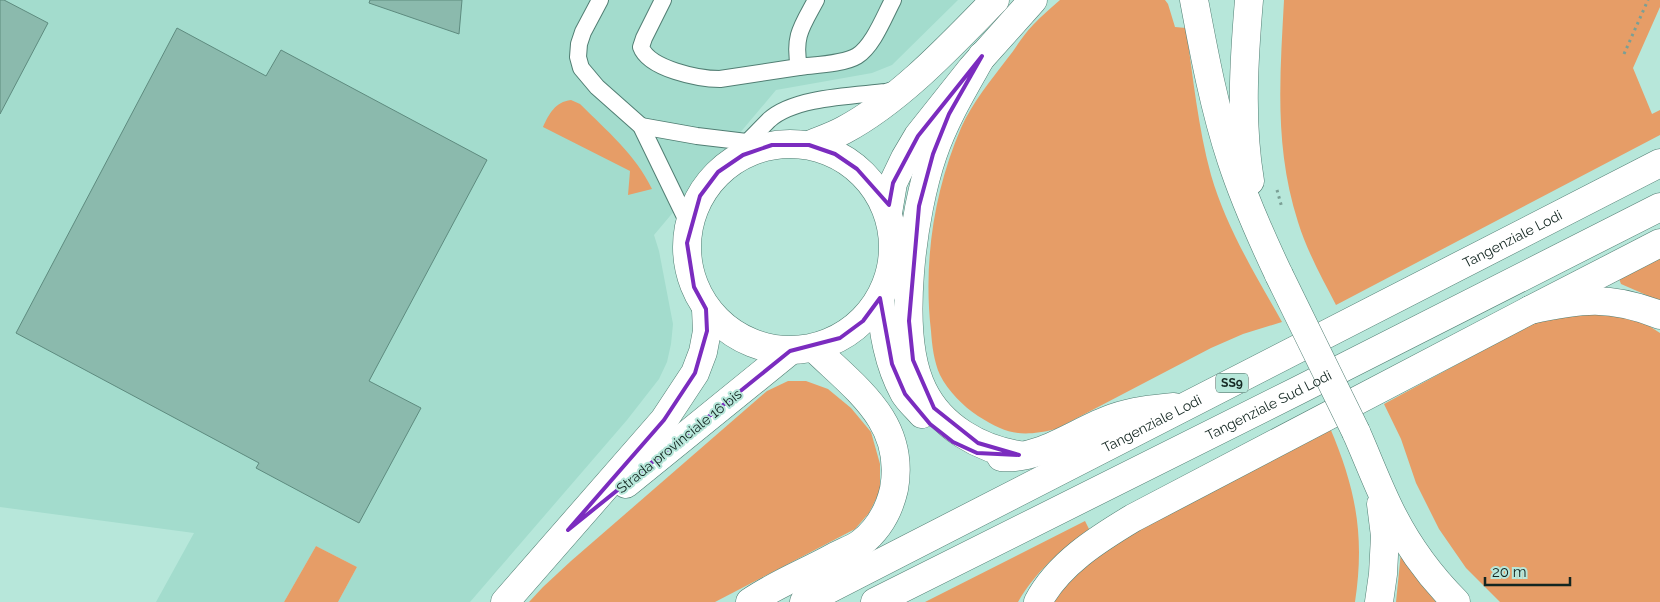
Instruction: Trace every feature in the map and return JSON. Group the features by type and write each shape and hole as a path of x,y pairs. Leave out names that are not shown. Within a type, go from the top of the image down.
{"main road":[{"path":"809,146 845,130 910,84 995,0"},
{"path":"888,213 894,183 905,158 918,136 982,56 1033,0"},
{"path":"1194,0 1219,117 1241,188 1262,238 1356,432 1393,516 1429,572 1456,602"},
{"path":"1249,0 1245,55 1245,123 1248,172 1255,214 1262,238"},
{"path":"982,56 949,114 933,154 919,206 911,270 909,321 913,360 922,388 934,408 953,427 978,443 1000,452 1019,455"},
{"path":"760,144 809,146 835,154 857,169 875,189 888,213 893,242 891,271 880,298 863,321 840,338 802,350 758,346 729,332 706,309 694,286 687,261 686,243 689,225 700,196 718,172 760,144"},
{"name":"Tangenziale Lodi","path":"804,602 1660,163"},
{"name":"Tangenziale Sud Lodi","path":"875,602 1288,396 1660,206"},
{"path":"1038,602 1056,577 1079,554 1126,522 1660,243"},
{"path":"880,298 883,333 892,364 905,394 930,424 953,442 977,453 1005,457 1033,454 1112,418 1137,411 1188,406"},
{"path":"1530,310 1568,302 1594,300 1616,302 1642,308 1660,315"},
{"name":"Strada provinciale 16 bis","path":"505,602 664,420 682,394 695,373 703,352 707,331 706,309"},
{"path":"750,602 860,543 879,526 891,503 895,479 895,454 890,436 881,418 867,399 802,350"},
{"name":"Strada provinciale 16 bis","path":"568,530 802,350"},
{"path":"1374,474 1385,536 1379,602"}],"lane":[{"path":"600,0 582,32 578,57 582,68 597,87 641,126 689,225"},
{"path":"663,0 644,38 642,47 646,54 670,69 683,74 708,79 847,60 856,57 864,51 870,42 893,0"},
{"path":"799,67 796,53 798,37 816,0"},
{"path":"641,126 697,136 760,144 776,113 793,105 886,92 910,84"}],"path":[{"path":"1624,54 1648,0"}],"highlighted area":[{"path":"982,56 949,114 933,154 919,206 909,321 913,360 934,408 978,443 1019,455 977,453 953,442 930,424 905,394 892,364 880,298 863,321 840,338 790,351 568,530 664,420 695,373 707,331 706,309 694,287 687,243 700,196 718,172 743,155 772,145 809,145 835,154 857,169 889,205 893,183 918,136"}],"shaded area":[{"path":"0,0 958,0 892,65 872,73 776,90 654,235 659,251 673,324 667,362 659,379 627,420 470,602 338,602 357,567 316,546 284,602 156,602 194,533 0,507"},
{"path":"1060,0 1165,0 1175,27 1186,28 1196,102 1211,175 1217,194 1242,250 1282,322 1243,334 1211,348 1056,429 1034,433 1016,433 998,427 972,412 961,403 940,375 931,336 929,305 930,253 933,227 944,177 965,119 982,92 1026,33 1039,18"},
{"path":"1284,0 1660,0 1660,7 1633,68 1652,114 1660,110 1660,135 1336,305 1302,233 1290,194 1285,166 1280,112"},
{"path":"571,100 580,104 620,144 638,165 652,189 628,195 630,171 543,127 550,113 557,106"},
{"path":"1660,255 1660,301 1621,284 1618,276"},
{"path":"1566,313 1621,316 1643,322 1660,333 1660,602 1500,602 1466,568 1439,529 1416,483 1401,439 1384,404 1539,320"},
{"path":"788,381 806,381 828,389 851,408 871,432 880,464 880,491 869,513 855,529 715,602 529,602 571,561 767,391"},
{"path":"1330,428 1346,472 1356,513 1359,556 1355,602 1054,602 1084,568 1140,529"},
{"path":"1085,521 1089,529 1041,571 1018,602 925,602"},
{"path":"316,546 357,567 338,602 284,602"},
{"path":"1401,552 1420,583 1436,602 1396,602"}],"building":[{"path":"0,0 4,0 48,23 0,114"},
{"path":"370,0 462,0 459,34 369,3"},
{"path":"177,28 266,76 281,50 487,160 369,381 421,408 359,523 256,468 259,463 16,333"}]}
